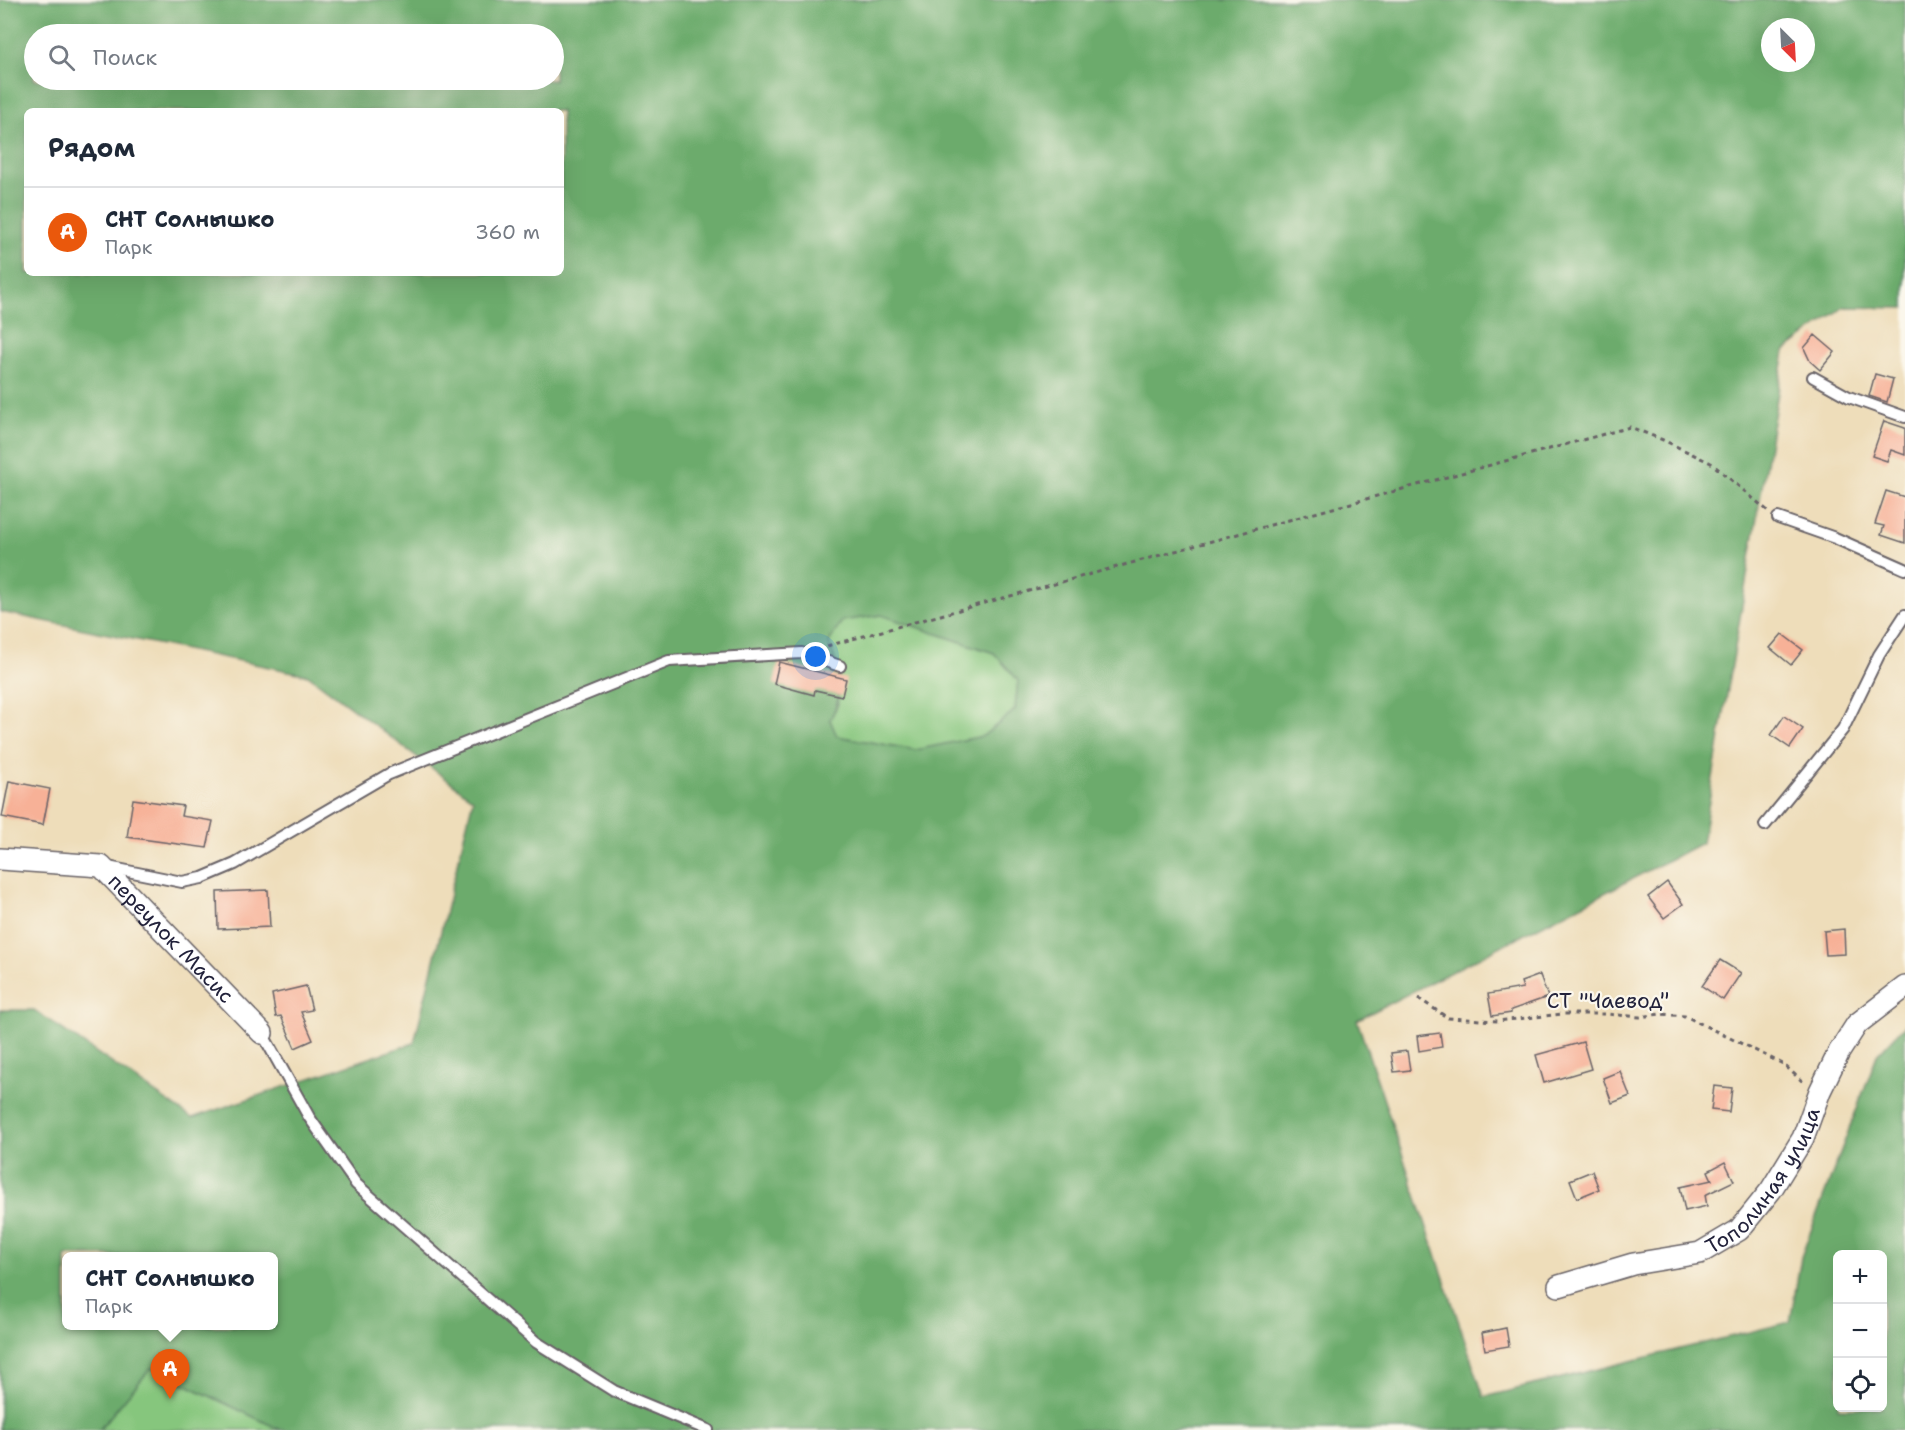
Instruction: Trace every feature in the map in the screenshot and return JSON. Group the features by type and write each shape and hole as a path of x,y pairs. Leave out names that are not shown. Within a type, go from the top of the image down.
{"street":[{"name":"переулок Масис","path":"0,860 101,866 262,1033"},
{"name":"Тополиная улица","path":"1559,1286 1633,1264 1700,1253 1739,1230 1771,1190 1803,1138 1820,1091 1839,1052 1857,1024 1905,987"}],"lane":[{"path":"1813,377 1849,397 1905,417"},
{"path":"1778,518 1835,538 1905,569"},
{"path":"1765,825 1843,729 1879,655 1905,615"},
{"path":"101,866 182,882 202,878 234,864 389,774 669,661 802,653 840,666"},
{"path":"262,1033 309,1117 356,1184 536,1342 614,1391 708,1430"}],"path":[{"path":"802,653 1630,427 1664,440 1711,463 1778,518"},
{"name":"СТ \"Чаевод\"","path":"1418,998 1448,1018 1498,1020 1563,1014 1685,1016 1783,1064 1807,1086 1820,1091"}],"green space":[{"path":"0,0 1905,0 1905,308 1844,307 1785,351 1702,843 1357,1020 1484,1397 1790,1322 1801,1257 1877,1055 1905,1025 1905,1430 281,1430 151,1368 99,1430 0,1430 0,1010 34,1010 192,1118 414,1043 473,799 308,675 0,612","holes":["881,615 994,653 1018,680 1015,710 983,736 916,750 837,736 830,720 838,699 840,681 829,642 842,621"]},
{"path":"881,615 994,653 1018,680 1015,710 983,736 916,750 836,736 830,720 838,704 829,642 842,621"},
{"path":"151,1368 281,1430 99,1430"}],"building":[{"path":"1815,335 1835,352 1820,370 1810,361 1804,348"},
{"path":"1875,374 1893,379 1887,402 1869,396"},
{"path":"1884,421 1905,428 1905,455 1891,450 1887,461 1872,456"},
{"path":"1886,491 1905,497 1905,543 1881,535 1884,526 1875,524"},
{"path":"1782,634 1803,650 1791,665 1770,648"},
{"path":"779,662 846,679 842,696 815,690 814,695 774,684"},
{"path":"1784,716 1803,729 1790,748 1771,735"},
{"path":"9,781 50,789 43,825 2,817"},
{"path":"133,799 183,806 181,816 213,821 207,848 127,837"},
{"path":"1667,882 1683,904 1664,918 1648,897"},
{"path":"268,890 270,927 218,929 217,892"},
{"path":"1844,929 1845,954 1826,955 1824,931"},
{"path":"1720,960 1741,973 1723,1000 1702,986"},
{"path":"1540,975 1548,997 1511,1010 1511,1013 1492,1016 1488,994 1523,988 1521,982"},
{"path":"306,986 312,1010 301,1012 313,1040 295,1048 281,1016 276,1017 272,994"},
{"path":"1440,1033 1442,1047 1419,1051 1417,1036"},
{"path":"1583,1042 1591,1069 1544,1083 1536,1055"},
{"path":"1407,1051 1410,1070 1394,1072 1391,1053"},
{"path":"1620,1071 1630,1096 1612,1103 1603,1078"},
{"path":"1714,1086 1732,1088 1729,1112 1711,1110"},
{"path":"1725,1162 1734,1181 1705,1195 1707,1206 1685,1211 1680,1187 1712,1180 1708,1171"},
{"path":"1592,1171 1599,1189 1577,1198 1570,1180"},
{"path":"1506,1328 1509,1346 1485,1350 1482,1333"}],"place":[{"name":"СНТ Солнышко","path":"170,1399"}]}
